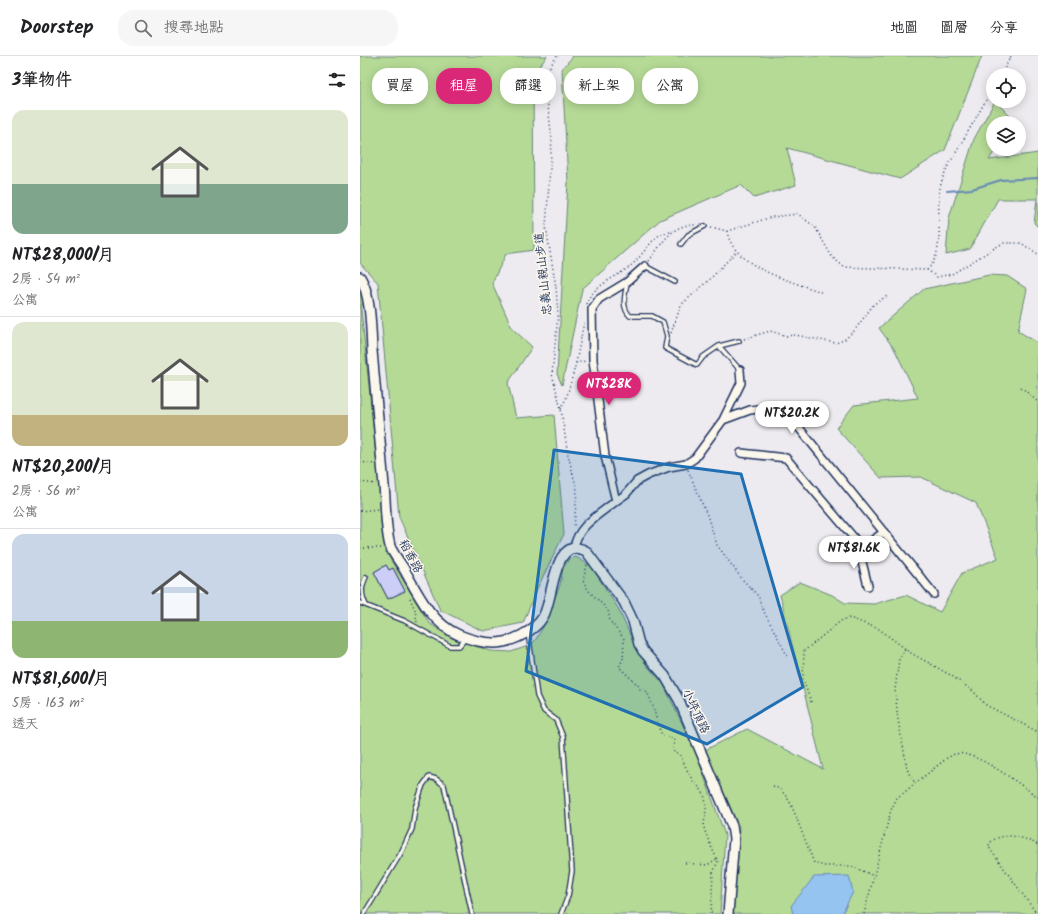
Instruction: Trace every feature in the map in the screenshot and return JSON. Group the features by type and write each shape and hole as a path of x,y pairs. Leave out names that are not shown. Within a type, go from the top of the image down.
{"street":[{"path":"616,501 605,456 593,360 592,309 599,299 627,282 645,266"},
{"name":"稻香路","path":"360,277 366,290 371,332 381,466 390,547 434,617 449,630 467,637 494,643 519,636 528,631 544,616 557,565 565,553 574,548"},
{"path":"574,548 575,538 584,526 626,494 637,481 669,467 686,464 695,458 723,420 741,383 740,370"},
{"path":"723,420 750,410 776,407 787,413 934,594"},
{"path":"741,453 786,458 854,538 859,550 868,586"},
{"path":"859,550 884,532"},
{"name":"小坪頂路","path":"574,548 580,548 590,556 630,613 639,644 643,651 665,676 678,700 732,826 734,840 728,914"}],"lane":[{"path":"681,244 688,235 706,226"},
{"path":"645,266 675,282"},
{"path":"627,282 624,300 626,312 630,316 652,316 663,322 667,336 665,348 697,365 703,357 719,346 739,341"},
{"path":"719,346 740,370"},
{"path":"366,577 362,585 362,596 366,604"},
{"path":"360,603 366,604 415,626 454,648 459,646 467,637"},
{"path":"528,631 537,696 544,711 556,720 562,737 572,871 568,896 562,914"},
{"path":"364,914 401,853 412,829 415,808 428,777 436,779 444,785 472,914"}],"path":[{"name":"忠義山親山步道","path":"557,56 549,68 545,82 552,139 546,227 556,288 558,316 552,374 561,409 568,455 577,490 574,510 575,538"},
{"path":"1004,68 1011,56"},
{"path":"927,270 931,266 938,248 940,187 948,167 986,100"},
{"path":"645,266 678,227 688,224 706,226 727,231 772,217 798,214 815,227 832,257 844,267 927,270 937,277 952,274 1003,243 1021,243 1038,254"},
{"path":"727,231 728,237 737,251 758,268 821,292"},
{"path":"667,336 672,332 681,305 711,278 737,251"},
{"path":"739,341 755,334 770,331 787,336 795,335 836,343 844,340 854,331 874,304 887,296"},
{"path":"561,409 567,396 576,363 593,360"},
{"path":"1021,387 1038,402"},
{"path":"360,462 381,466"},
{"path":"686,464 707,515 717,545 742,579 759,597 760,606 788,657"},
{"path":"360,482 384,485"},
{"path":"360,511 386,509"},
{"path":"360,548 390,547"},
{"path":"590,556 583,580 588,590 608,610 610,621 624,639 623,659 619,667 638,685 640,689 644,689 650,696 656,715 656,721 662,735 674,739 673,751 681,756 683,763 705,798 706,812 704,828 718,861 713,872 711,886 713,892 711,899 711,914"},
{"path":"408,594 418,621 415,626"},
{"path":"811,702 803,680 804,651 842,620 850,618 879,629 905,649 952,676 973,691 986,705 1038,732"},
{"path":"905,649 899,659 895,690 898,720 908,772 915,783"},
{"path":"864,914 891,810 897,798 947,758 956,753 965,754 987,763 1038,797"},
{"path":"773,786 778,788 785,795 791,804 814,863 825,866 851,866 874,876"},
{"path":"1037,914 990,849 989,844 993,839 1000,836 1032,841 1038,845"},
{"path":"685,864 707,865 717,859"}],"highlighted area":[{"path":"554,450 741,474 803,687 707,744 526,671"}],"green space":[{"path":"360,56 547,56 538,68 500,68 500,104 533,104 534,250 506,254 492,283 512,328 532,347 508,383 516,418 554,415 564,534 537,589 523,623 483,631 440,610 399,517 378,283 360,263"},
{"path":"573,56 982,56 945,150 900,179 787,148 796,185 754,198 741,185 660,220 582,289 562,385 557,374 568,182 562,69"},
{"path":"991,108 1002,108 1010,116 987,116"},
{"path":"986,117 986,156 992,156 989,160 1026,156 1026,155 1038,153 1038,227 1034,223 1037,199 998,199 970,249 946,255 949,218 974,139"},
{"path":"989,275 1007,276 1027,289 1018,331 1038,343 1038,914 733,914 739,827 705,750 747,729 823,769 780,595 800,582 832,595 845,603 874,604 906,595 940,612 962,573 998,558 976,503 921,477 881,478 836,428 854,405 918,398 895,350 879,328 924,289"},
{"path":"360,281 366,292 361,309 386,552 429,623 451,638 491,651 511,652 531,645 543,627 560,585 563,568 569,559 576,557 591,566 618,608 636,648 647,666 663,683 696,753 725,835 720,914 360,914"}],"water":[{"path":"849,876 853,892 842,914 793,914 791,906 814,877"}],"building":[{"path":"386,565 389,570 393,568 405,591 388,599 374,572"}],"waterway":[{"path":"947,191 972,189 1001,180 1038,178"}]}
